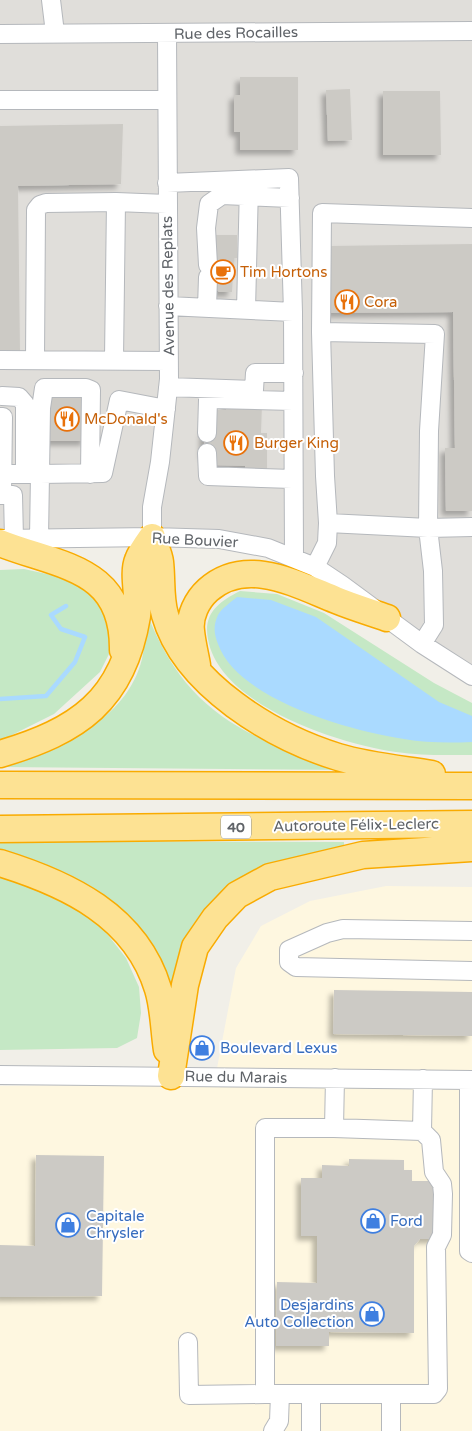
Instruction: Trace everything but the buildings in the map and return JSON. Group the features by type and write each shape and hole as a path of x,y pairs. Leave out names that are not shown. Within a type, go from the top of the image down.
{"highway":[{"path":"0,754 38,743 88,713 103,698 122,671 138,615 137,561 152,537"},
{"path":"152,537 160,559 164,614 179,648 198,673 224,698 275,730 338,756 472,782"},
{"path":"5,541 35,557 67,565 95,579 103,586 112,599 120,620 123,640 122,671"},
{"path":"198,673 190,630 192,612 202,595 216,583 232,576 266,574 387,618"},
{"path":"0,785 472,786"},
{"name":"Autoroute Félix-Leclerc","path":"0,829 472,824"},
{"path":"171,1076 185,985 195,947 215,918 237,895 270,877 363,855 472,848"},
{"path":"0,863 36,874 76,892 100,908 123,927 144,957 158,990 171,1076"}],"street":[{"path":"52,0 55,33"},
{"name":"Rue des Rocailles","path":"0,34 472,31"},
{"name":"Avenue des Replats","path":"152,537 152,506 166,409 169,361 167,34"},
{"path":"0,100 167,100"},
{"path":"207,308 206,228 209,204 222,195 245,191 289,178 294,373 292,479 294,557"},
{"path":"167,182 245,191"},
{"path":"245,191 246,310"},
{"path":"35,360 36,210 40,205 46,203 116,202 167,204"},
{"path":"114,359 116,202"},
{"path":"314,567 327,544 328,523 321,332 322,213 472,218"},
{"path":"168,306 293,312"},
{"path":"321,332 435,334 429,431 428,528 433,571 434,625 422,644"},
{"path":"0,360 114,359 169,361"},
{"path":"168,387 254,390 255,373 294,373"},
{"path":"33,474 44,388 98,388 102,394 100,418 99,424 91,428 90,474"},
{"path":"2,396 19,397 25,404 39,538"},
{"path":"207,433 207,406 208,400 212,398 293,401"},
{"path":"3,474 103,473 119,400 166,409"},
{"path":"0,417 2,417 1,453 5,495 5,541"},
{"path":"207,453 208,476 292,479"},
{"path":"328,523 428,528 472,527"},
{"name":"Rue Bouvier","path":"5,541 39,538 152,537 227,540 268,548 294,557 314,567 422,644 472,676"},
{"path":"472,931 343,929 327,933 289,950 289,962 296,968 472,971"},
{"name":"Rue du Marais","path":"0,1075 470,1080"},
{"path":"334,1078 334,1128"},
{"path":"422,1131 423,1079"},
{"path":"470,1080 469,1251 472,1253"},
{"path":"188,1342 189,1395 272,1394 434,1394 438,1389 436,1247 442,1236 443,1194 442,1184 434,1172 431,1140 422,1131 265,1128 272,1394 279,1421 273,1431"},
{"path":"311,1394 311,1431"},
{"path":"391,1394 391,1431"}],"shaded area":[{"path":"0,0 472,0 472,676 268,548 0,540"},
{"path":"386,886 472,887 472,1431 0,1431 0,1086 214,1084 236,968 261,926 310,901"}],"green space":[{"path":"24,569 65,578 92,593 105,611 112,648 100,672 54,714 0,741 0,570"},
{"path":"240,591 277,594 324,613 434,683 472,703 472,755 415,754 372,748 314,730 257,702 234,683 217,662 208,639 208,622 214,610 219,604"},
{"path":"147,613 163,648 182,677 203,701 227,720 254,735 284,748 352,770 0,767 0,765 44,751 86,730 105,716 121,700 134,681 142,659"},
{"path":"0,841 344,842 344,848 227,889 212,902 193,925 187,937 183,949 176,998 153,955 0,857"},
{"path":"0,876 50,892 97,921 126,958 139,987 141,1013 137,1038 117,1048 0,1050"}],"water":[{"path":"237,597 271,600 316,617 439,702 472,716 472,742 429,742 355,729 299,710 272,697 248,681 230,664 218,644 215,633 216,619 224,608"}],"waterway":[{"path":"0,699 46,696 75,662 85,637 61,629 51,615 66,606"}],"place":[{"name":"Tim Hortons","path":"223,272"},
{"name":"Cora","path":"347,302"},
{"name":"McDonald's","path":"67,419"},
{"name":"Burger King","path":"236,443"},
{"name":"Boulevard Lexus","path":"202,1048"},
{"name":"Ford","path":"373,1221"},
{"name":"Capitale Chrysler","path":"68,1225"},
{"name":"Desjardins Auto Collection","path":"372,1314"}]}
